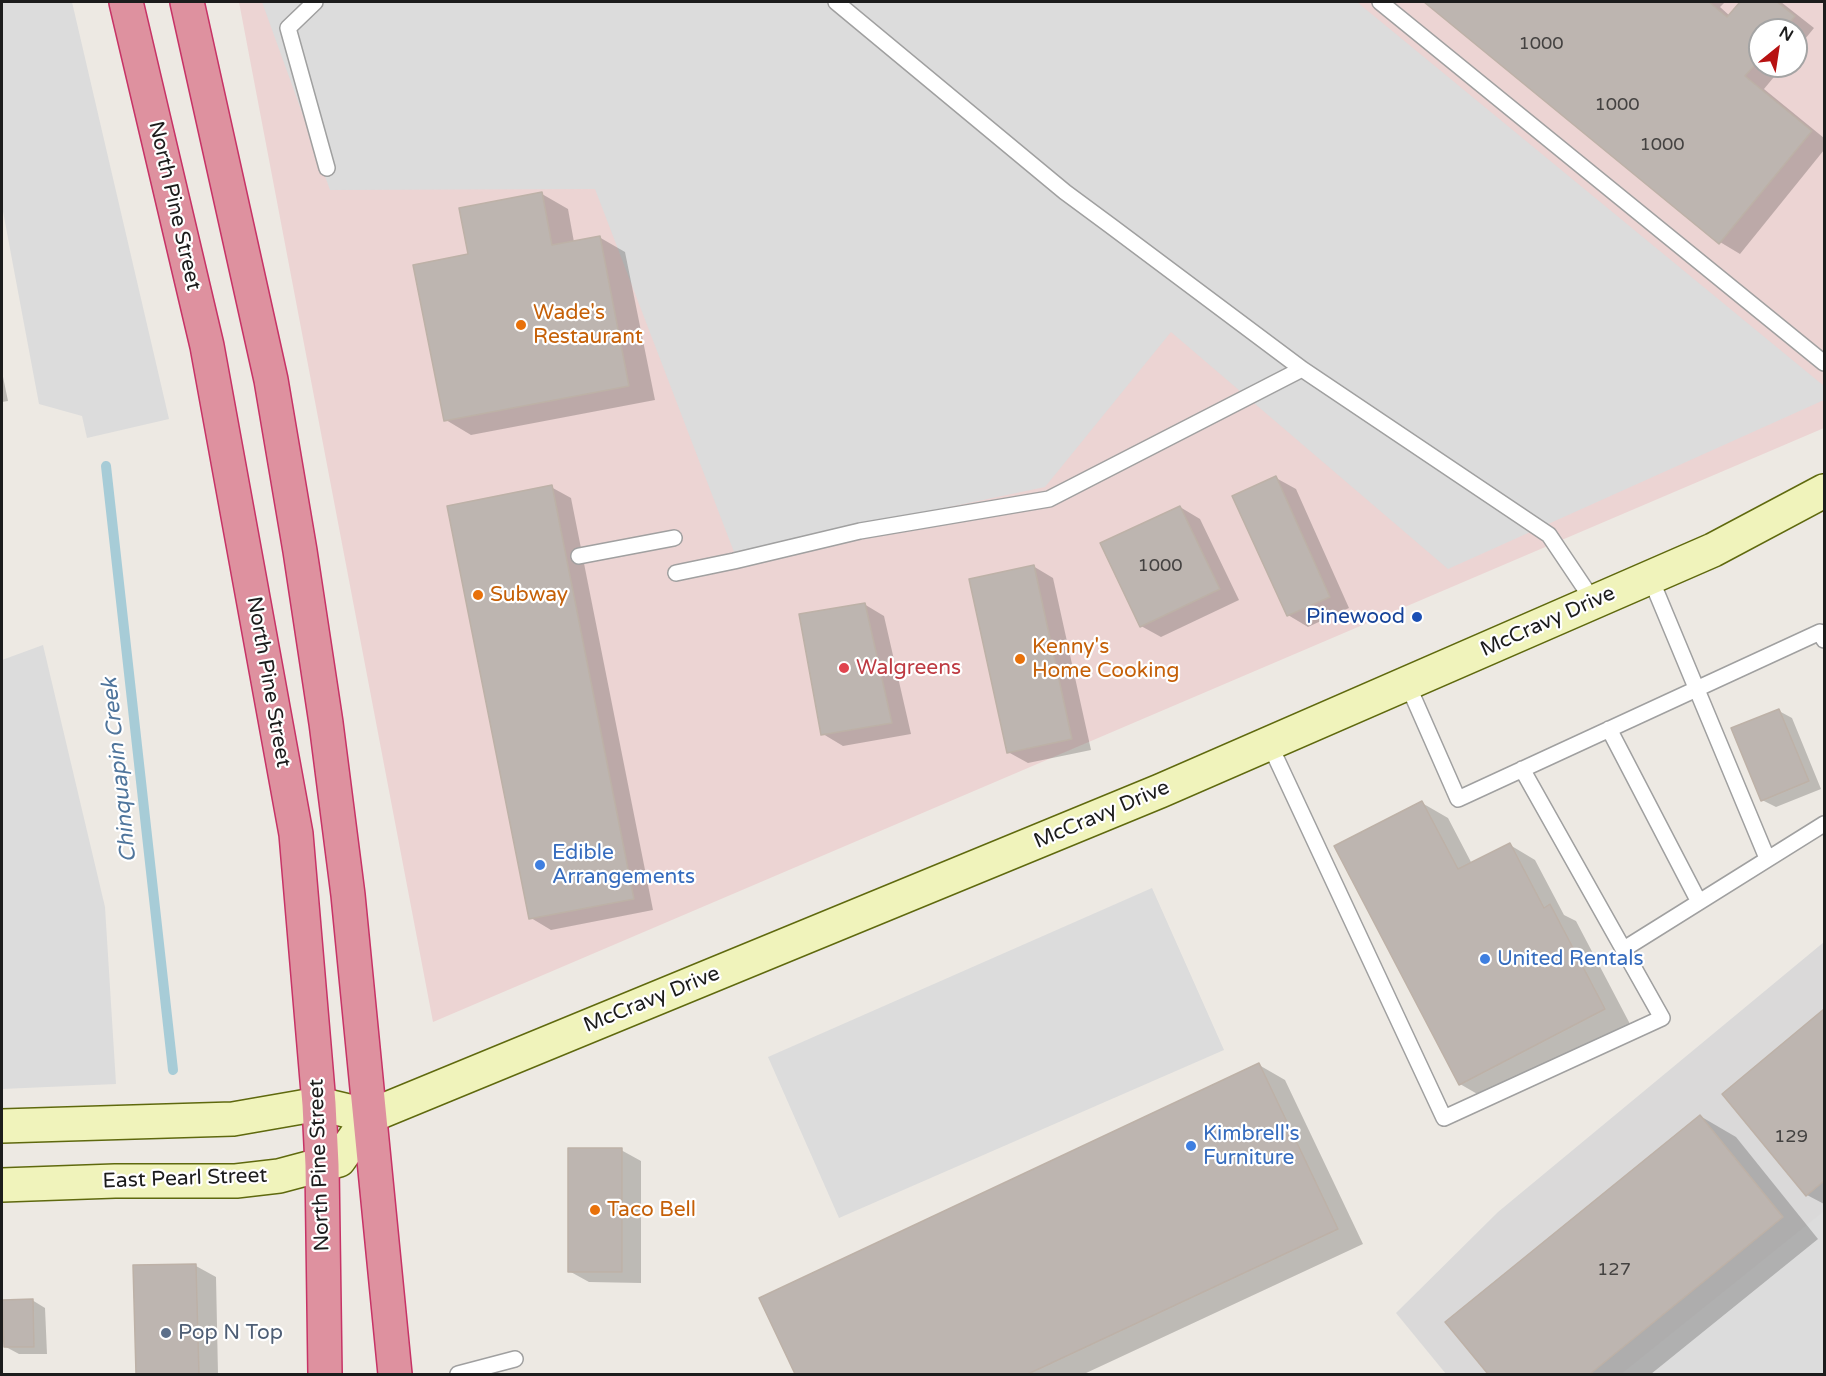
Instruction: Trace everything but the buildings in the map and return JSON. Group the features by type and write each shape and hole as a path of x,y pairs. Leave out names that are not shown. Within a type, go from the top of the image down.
{"highway":[{"name":"North Pine Street","path":"126,2 207,346 296,834 322,1165 325,1374"},
{"path":"187,2 271,380 300,551 326,723 348,895 395,1374"}],"street":[{"name":"McCravy Drive","path":"370,1116 1128,804 1713,550 1824,491"},
{"path":"2,1126 233,1119 318,1104 370,1116"},
{"name":"East Pearl Street","path":"2,1185 115,1181 237,1181 279,1176 339,1160 370,1116"}],"lane":[{"path":"315,2 288,28 327,168"},
{"path":"836,2 1065,192 1302,369 1549,535 1594,602"},
{"path":"1380,2 1824,363"},
{"path":"676,573 861,531 1049,499 1302,369"},
{"path":"579,556 674,538"},
{"path":"1650,578 1767,858"},
{"path":"1407,683 1458,799 1820,632 1824,640"},
{"path":"1609,729 1699,902"},
{"path":"1269,743 1444,1118 1662,1018 1522,769"},
{"path":"1624,949 1824,824"},
{"path":"458,1374 515,1359"}],"shaded area":[{"path":"2,2 72,2 169,419 87,438 82,416 39,404 2,206"},
{"path":"239,2 1824,2 1824,428 433,1022"},
{"path":"262,2 1357,2 1824,386 1824,400 1448,569 1171,332 1045,487 734,552 595,189 330,190"},
{"path":"43,645 105,907 116,1084 2,1089 2,660"},
{"path":"1152,888 1224,1050 839,1218 768,1057"},
{"path":"1824,942 1824,1374 1446,1374 1396,1313 1498,1212"},
{"path":"1824,1211 1824,1374 1621,1374"}],"waterway":[{"name":"Chinquapin Creek","path":"106,466 173,1070"}],"place":[{"name":"Wade's Restaurant","path":"521,325"},
{"name":"Subway","path":"478,595"},
{"name":"Pinewood","path":"1417,617"},
{"name":"Kenny's Home Cooking","path":"1020,659"},
{"name":"Walgreens","path":"844,668"},
{"name":"Edible Arrangements","path":"540,865"},
{"name":"United Rentals","path":"1485,959"},
{"name":"Kimbrell's Furniture","path":"1191,1146"},
{"name":"Taco Bell","path":"595,1210"},
{"name":"Pop N Top","path":"166,1333"}]}
